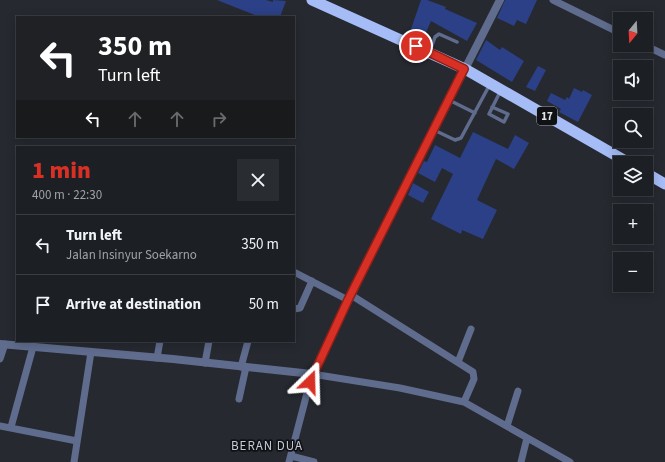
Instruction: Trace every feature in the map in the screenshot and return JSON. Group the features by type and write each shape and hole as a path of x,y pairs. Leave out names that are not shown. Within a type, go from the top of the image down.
{"highway":[{"name":"17","path":"312,0 464,69 617,156"},
{"path":"653,177 665,184"}],"street":[{"path":"314,462 290,459 312,374 448,100 500,0"},
{"path":"553,0 613,30"},
{"path":"653,49 665,55"},
{"path":"295,272 349,298 473,372 475,377 464,402"},
{"path":"295,309 300,308 312,281"},
{"path":"458,362 472,329"},
{"path":"157,358 160,342"},
{"path":"205,363 209,342"},
{"path":"239,399 248,342"},
{"path":"0,359 2,344 312,374 400,388 464,402 570,462"},
{"path":"11,427 32,347"},
{"path":"74,462 91,352"},
{"path":"507,426 518,391"},
{"path":"0,426 77,441"},
{"path":"521,462 527,438"}],"lane":[{"path":"429,52 435,37 439,34 457,42"},
{"path":"433,130 458,140 491,83"},
{"path":"492,106 508,114 504,122 489,114 492,106 501,89"},
{"path":"448,100 475,113"}],"building":[{"path":"217,0 286,1 280,16 257,16"},
{"path":"421,0 427,0 446,7 445,9 477,23 467,41 431,21 424,37 410,32"},
{"path":"505,0 537,0 526,24 517,20 514,26 497,18"},
{"path":"486,40 500,50 502,47 524,61 512,82 476,60"},
{"path":"538,66 546,70 535,91 526,87"},
{"path":"574,88 582,92 583,90 592,95 578,122 559,112 561,109 547,101 551,93 565,100 567,97 569,99"},
{"path":"473,132 508,149 515,135 529,143 514,169 496,159 477,200 497,210 483,239 462,230 461,234 431,219 453,174 442,168 435,182 418,173 424,161 427,162 435,145 460,158"},
{"path":"413,183 429,192 423,203 408,195"}],"district":[{"name":"BERAN DUA","path":"267,445"}],"route":[{"path":"310,382 312,374 348,300 464,69 416,46"}]}
